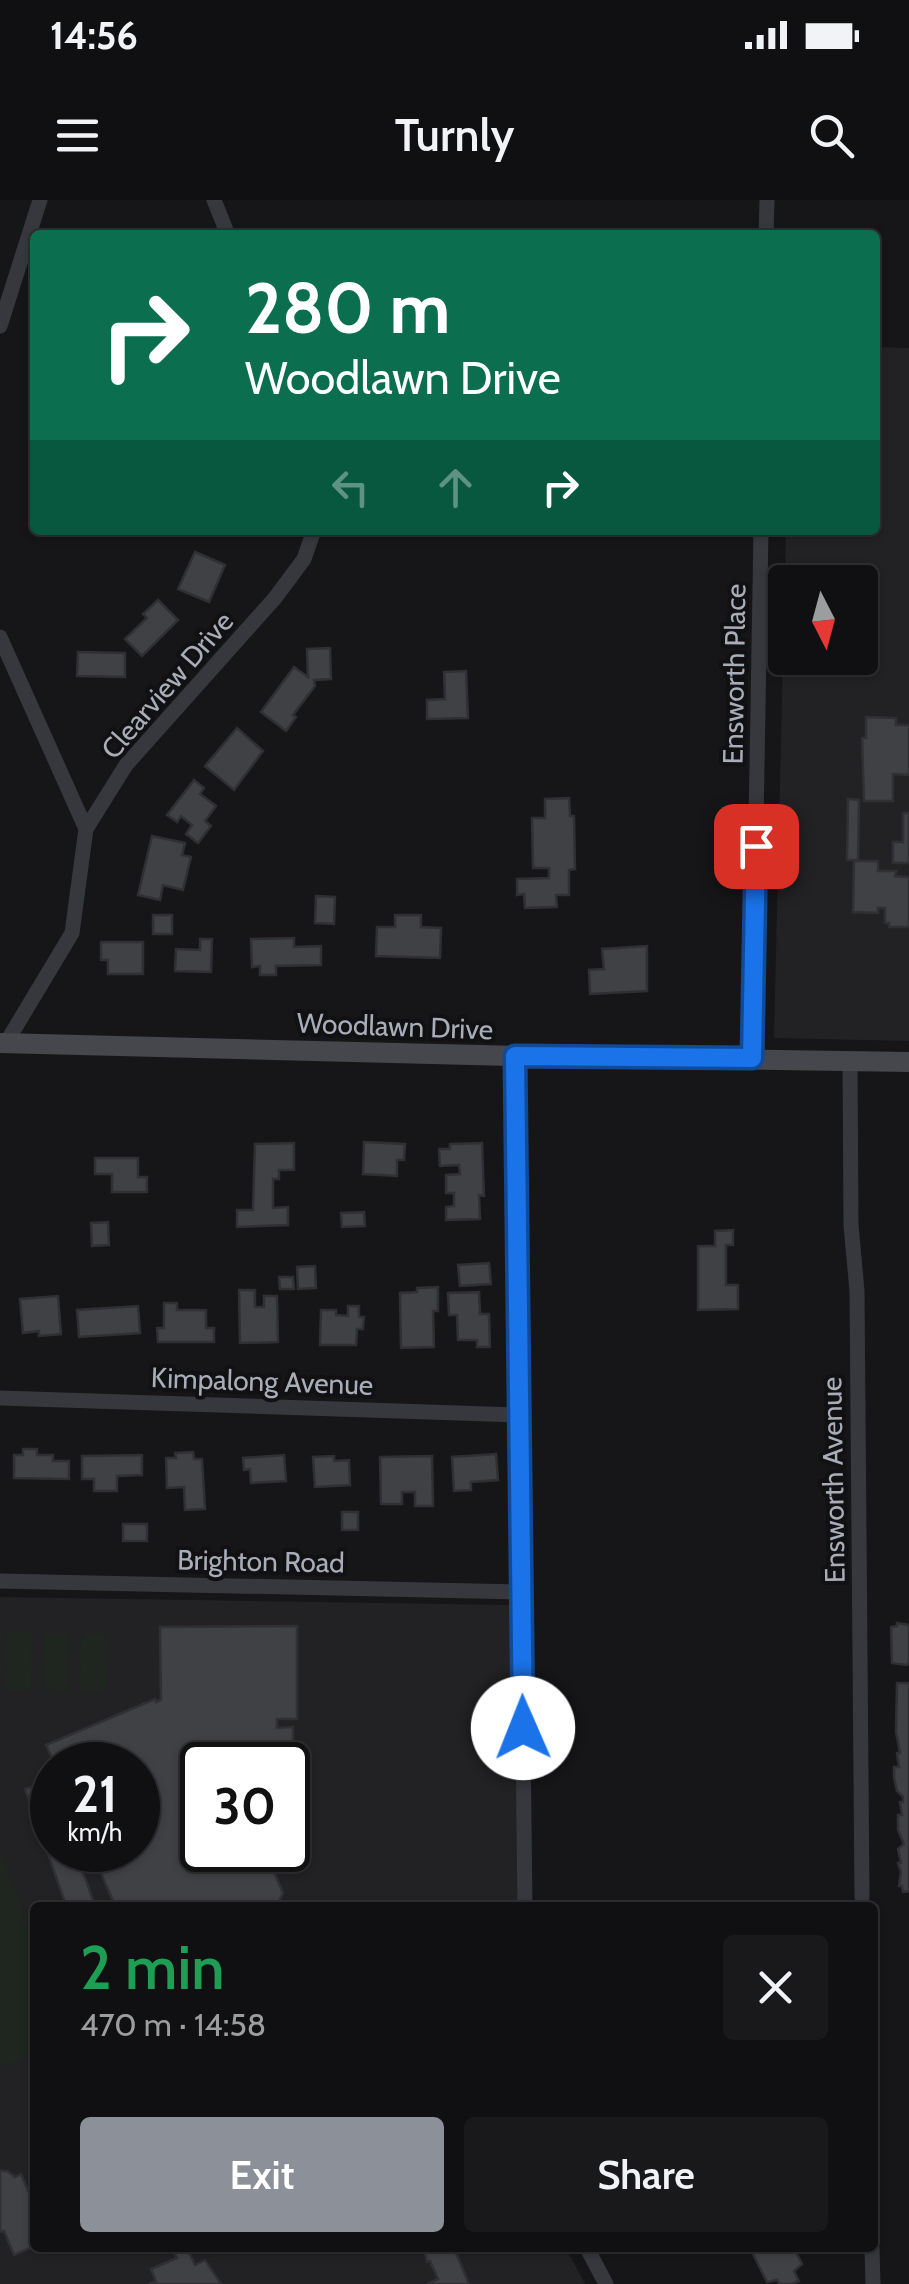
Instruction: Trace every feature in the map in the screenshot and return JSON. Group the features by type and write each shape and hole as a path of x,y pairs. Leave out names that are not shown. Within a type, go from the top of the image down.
{"main road":[{"name":"Woodlawn Drive","path":"3,1043 909,1062"}],"street":[{"path":"30,230 40,200"},
{"path":"214,200 226,230"},
{"path":"766,230 767,200"},
{"path":"0,326 30,232"},
{"name":"Clearview Drive","path":"3,1043 72,932 86,828 126,765 275,598 304,559 312,535"},
{"name":"Ensworth Place","path":"752,1058 761,535"},
{"path":"0,637 86,828"},
{"path":"515,1056 525,1902"},
{"name":"Ensworth Avenue","path":"850,1061 851,1226 857,1291 862,1898"},
{"name":"Kimpalong Avenue","path":"0,1398 522,1415"},
{"name":"Brighton Road","path":"0,1581 522,1592"},
{"path":"590,2252 606,2284"},
{"path":"872,2252 873,2284"}],"shaded area":[{"path":"880,347 909,348 909,1041 774,1038 783,675 878,675 878,565 785,565 786,535 880,535"},
{"path":"0,1597 514,1605 519,1902 30,1902 30,2252 568,2252 585,2284 0,2284"},
{"path":"6,1632 32,1633 31,1690 5,1690"},
{"path":"44,1633 70,1633 69,1691 43,1690"},
{"path":"81,1633 107,1634 106,1691 80,1691"},
{"path":"0,1851 30,1932 30,2056 0,2067"}],"building":[{"path":"195,552 225,565 209,602 178,589"},
{"path":"158,600 178,620 142,656 125,639 147,618 143,614"},
{"path":"330,648 331,679 314,680 315,686 286,731 261,712 294,667 308,677 307,649"},
{"path":"78,652 125,653 125,677 77,676"},
{"path":"466,671 468,718 427,719 427,700 445,699 444,672"},
{"path":"866,717 896,718 896,725 909,725 909,775 893,774 893,801 864,801 862,738 866,738"},
{"path":"237,728 263,751 234,790 205,766"},
{"path":"194,780 204,788 200,794 216,806 205,821 211,826 198,843 186,834 192,825 181,816 177,822 167,815"},
{"path":"569,798 570,816 574,816 575,869 569,870 569,895 556,895 557,907 525,908 524,894 517,895 517,879 549,878 549,868 533,868 532,818 545,818 545,799"},
{"path":"848,799 859,800 858,860 847,860"},
{"path":"903,813 909,813 909,863 893,863 893,842 903,842"},
{"path":"152,836 185,843 182,855 191,857 183,890 163,885 160,900 138,895"},
{"path":"854,861 878,861 878,871 896,871 895,876 909,877 909,927 889,927 885,923 885,908 878,908 878,913 853,912"},
{"path":"316,896 335,897 334,924 315,923"},
{"path":"153,915 172,915 172,934 153,934"},
{"path":"395,915 421,915 421,927 441,928 440,958 376,956 377,927 395,927"},
{"path":"294,938 294,947 321,946 321,965 276,966 276,975 260,975 260,966 252,967 251,939"},
{"path":"200,939 212,939 211,972 175,971 176,949 200,950"},
{"path":"101,942 143,942 143,974 108,974 108,960 101,960"},
{"path":"647,946 647,991 590,994 589,970 604,969 602,949"},
{"path":"364,1142 405,1144 404,1160 397,1160 397,1176 363,1174"},
{"path":"294,1143 294,1170 279,1170 279,1179 273,1179 273,1208 288,1207 288,1225 237,1227 237,1210 253,1210 255,1144"},
{"path":"482,1143 484,1196 479,1195 480,1219 446,1220 446,1207 454,1206 454,1193 446,1193 446,1175 460,1174 459,1165 440,1166 439,1149 450,1149 450,1144"},
{"path":"95,1158 138,1158 138,1177 147,1177 147,1192 112,1192 112,1174 95,1174"},
{"path":"364,1212 365,1226 342,1227 341,1213"},
{"path":"108,1222 109,1245 92,1246 91,1223"},
{"path":"733,1230 733,1245 726,1245 726,1285 738,1285 738,1309 698,1310 698,1246 715,1246 715,1231"},
{"path":"489,1263 491,1284 460,1286 458,1265"},
{"path":"315,1266 316,1288 298,1289 297,1267"},
{"path":"279,1277 293,1277 294,1289 280,1289"},
{"path":"438,1287 438,1311 433,1311 434,1347 401,1348 400,1293"},
{"path":"239,1290 255,1290 255,1307 264,1307 264,1296 277,1296 278,1342 240,1343"},
{"path":"479,1292 480,1314 489,1314 490,1347 477,1347 477,1340 458,1340 457,1315 449,1315 448,1293"},
{"path":"58,1296 61,1334 23,1333 20,1299"},
{"path":"164,1303 177,1303 177,1310 206,1310 206,1328 214,1328 214,1342 158,1342 157,1328 164,1328"},
{"path":"138,1306 140,1333 79,1337 77,1310"},
{"path":"348,1306 359,1306 359,1317 364,1317 363,1329 357,1329 356,1345 320,1345 321,1310 336,1310 336,1315 348,1316"},
{"path":"23,1449 37,1449 37,1455 53,1455 53,1461 69,1461 69,1479 14,1478 14,1455 23,1455"},
{"path":"193,1452 194,1459 202,1459 205,1509 185,1510 184,1487 167,1488 166,1458"},
{"path":"496,1454 498,1480 471,1482 471,1490 454,1491 452,1457"},
{"path":"142,1455 142,1475 117,1476 117,1491 94,1491 94,1479 82,1479 82,1456"},
{"path":"284,1455 286,1481 251,1483 250,1469 244,1470 243,1458"},
{"path":"334,1456 334,1461 349,1460 350,1485 315,1487 313,1457"},
{"path":"432,1456 433,1506 415,1506 415,1492 402,1492 402,1504 381,1504 380,1457"},
{"path":"342,1512 358,1512 358,1530 342,1530"},
{"path":"123,1524 147,1524 147,1541 123,1541"},
{"path":"897,1623 909,1625 906,1665 892,1663 891,1627"},
{"path":"297,1626 297,1719 277,1719 277,1728 293,1727 293,1742 180,1742 180,1872 274,1872 282,1902 113,1902 100,1872 160,1872 160,1742 53,1742 155,1699 161,1700 160,1627"},
{"path":"897,1683 909,1683 909,1891 903,1892 899,1886 898,1849 904,1844 898,1830 898,1815 902,1815 903,1797 897,1791 894,1777 900,1753 896,1732"},
{"path":"54,1872 83,1872 94,1902 65,1902"},
{"path":"0,2171 15,2177 21,2174 30,2195 30,2248 14,2255 4,2231 0,2232"},
{"path":"174,2252 189,2252 195,2265 205,2260 221,2284 149,2284 156,2281 151,2269 177,2258"},
{"path":"425,2252 456,2252 469,2284 427,2284 438,2279 430,2261 427,2262"},
{"path":"752,2252 796,2252 802,2264 794,2271 799,2281 767,2282"}],"route":[{"path":"523,1728 515,1056 752,1058 756,846"}]}
